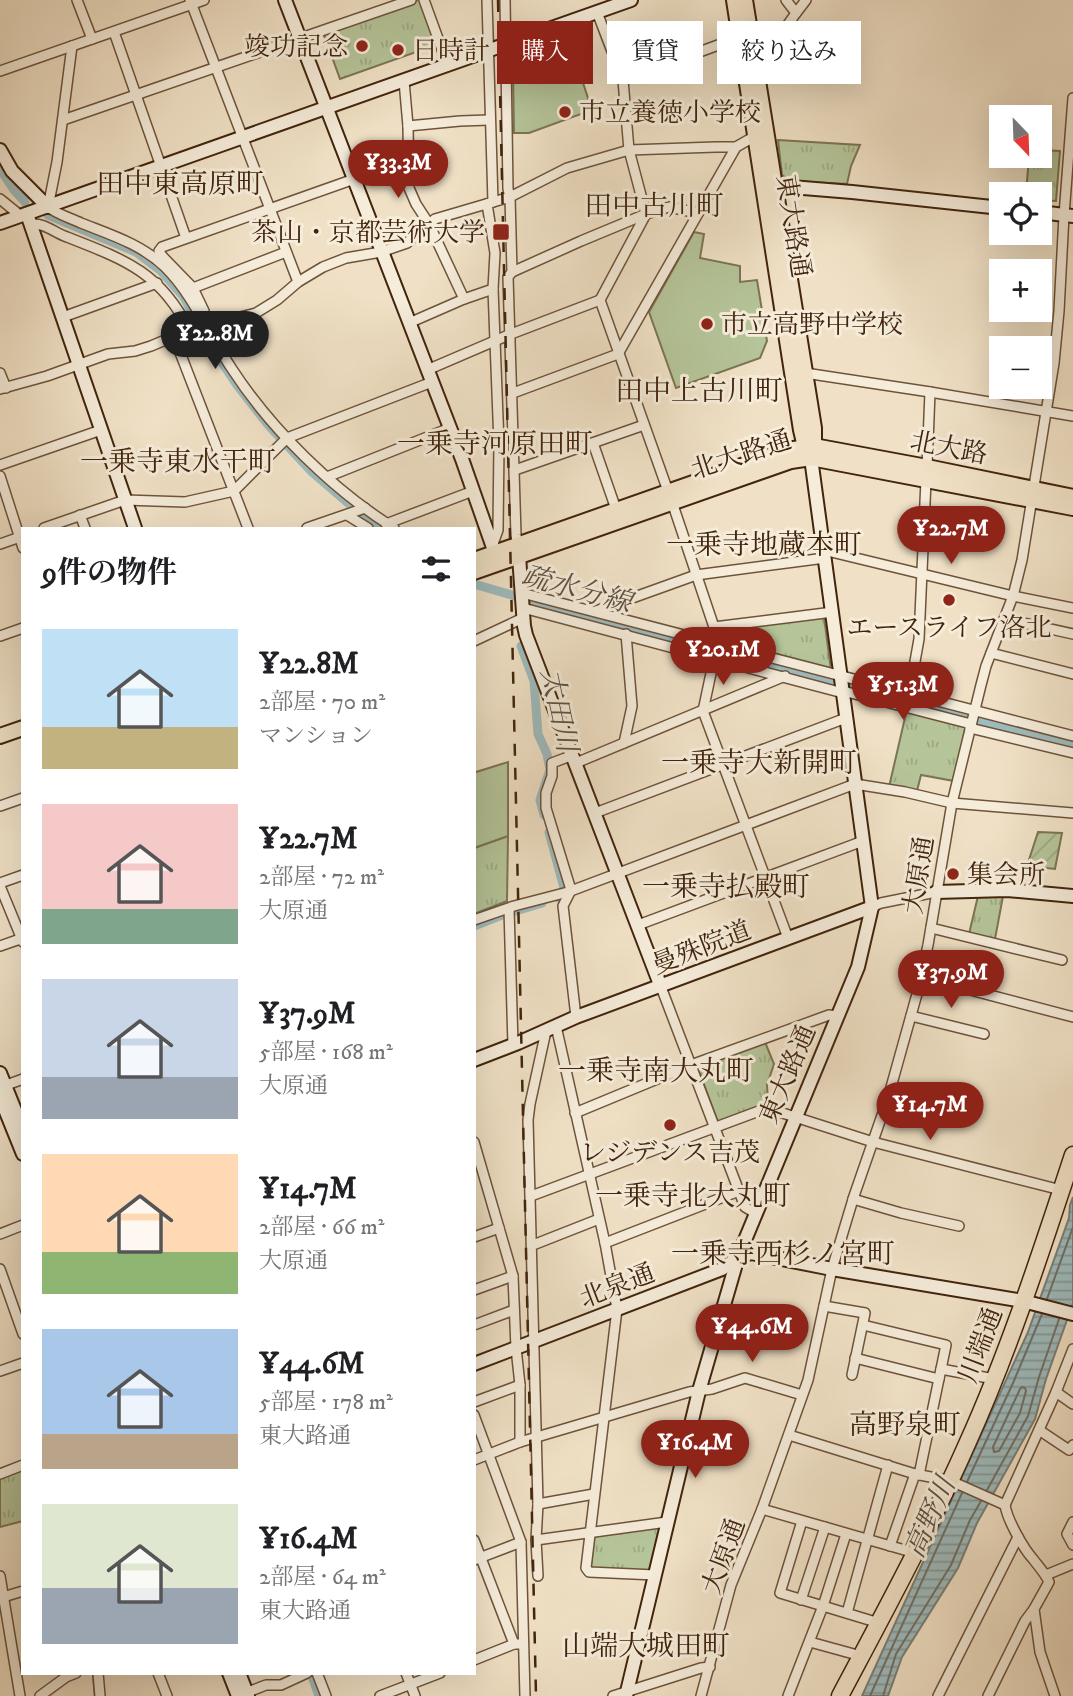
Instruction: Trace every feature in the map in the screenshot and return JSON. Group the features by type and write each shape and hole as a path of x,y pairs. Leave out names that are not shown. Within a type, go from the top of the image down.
{"highway":[{"name":"川端通","path":"841,1696 954,1483 994,1378 1028,1302 1073,1155"}],"main road":[{"name":"東大路通","path":"734,0 737,21"},
{"name":"東大路通","path":"746,0 749,21"},
{"name":"東大路通","path":"750,84 761,135 810,450"},
{"name":"東大路通","path":"758,84 761,135"},
{"name":"東大路通","path":"770,190 814,428 810,450"},
{"name":"北大路通","path":"476,559 519,550 670,498 791,461 810,450 1032,494 1073,508"},
{"path":"1032,494 1073,497"},
{"name":"北大路通","path":"476,570 496,553"},
{"path":"0,726 21,720"},
{"path":"0,736 21,729"}],"street":[{"path":"77,0 92,38"},
{"path":"0,71 191,2 204,0"},
{"path":"285,0 496,553"},
{"path":"63,120 411,0"},
{"path":"424,0 447,66"},
{"path":"487,0 490,203 495,253 493,289 499,444 496,553"},
{"path":"505,0 505,21"},
{"path":"572,21 631,0"},
{"path":"786,0 796,13"},
{"path":"790,21 806,0"},
{"path":"191,2 298,282"},
{"path":"597,12 607,39"},
{"path":"114,32 186,238"},
{"path":"48,206 57,162 72,46"},
{"path":"0,223 26,219 48,206 497,49"},
{"path":"404,81 409,188 429,223 464,299"},
{"path":"507,84 512,272"},
{"path":"47,527 125,500 186,502 234,491 285,440 429,376 495,341 600,300 646,214 629,150 622,84"},
{"name":"大原通","path":"701,1696 732,1585 808,1380 832,1269 888,1098 921,977 951,803 991,653 1013,596 1022,561 1054,363 1069,216 1073,98"},
{"path":"408,126 489,120"},
{"path":"0,373 3,389 108,354 135,351 200,327 256,313 323,267 346,258 382,252 407,243 435,219 510,197 567,168 629,150 736,147 761,135"},
{"path":"513,393 618,354 736,147"},
{"path":"0,149 12,171 52,210 123,239 149,253 176,280 200,327 257,404 285,440 327,477 367,527"},
{"path":"200,327 206,316 192,288 159,251 162,247 408,160"},
{"path":"770,190 791,187 989,207"},
{"path":"0,199 26,219 118,258 143,272 200,327"},
{"path":"698,213 669,207 646,214 512,272 508,277 516,535 526,635 745,1207 755,1213"},
{"path":"26,219 80,364 135,527"},
{"path":"192,288 286,252"},
{"path":"63,317 156,283"},
{"path":"409,323 493,289"},
{"path":"600,300 717,636 703,711 788,938"},
{"path":"174,337 248,527"},
{"path":"805,373 1073,416"},
{"path":"909,695 919,639 930,392"},
{"path":"515,470 644,425"},
{"path":"327,477 450,428"},
{"path":"0,465 101,430"},
{"path":"593,443 618,516"},
{"name":"東大路通","path":"626,1694 699,1391 738,1256 858,967 872,908 810,450"},
{"path":"0,476 21,537 0,544"},
{"path":"310,527 357,511 390,526 473,491"},
{"path":"80,515 85,527"},
{"path":"595,611 696,575 824,554 1073,608"},
{"path":"522,604 785,676 909,695 972,720 1073,754"},
{"path":"476,639 522,604 595,611 717,645 842,686 972,720 1073,736"},
{"path":"714,627 833,612"},
{"path":"1005,619 1073,634"},
{"path":"0,636 21,629"},
{"path":"624,743 632,706 626,634"},
{"path":"991,653 1073,674"},
{"path":"576,1017 563,906 566,892 546,808 552,763 575,759 624,743 785,676"},
{"path":"595,813 846,718"},
{"path":"476,920 509,912 566,892 856,784 951,803 1073,813"},
{"path":"0,806 21,799"},
{"path":"638,925 863,841"},
{"path":"21,876 0,884 21,937"},
{"name":"曼殊院道","path":"476,1059 576,1017 861,913 881,903 936,892 1007,890 1073,896"},
{"path":"509,912 513,1045"},
{"path":"930,928 1062,960"},
{"path":"0,946 21,940"},
{"path":"921,977 1073,1017"},
{"path":"575,1114 691,1065 829,1015 838,1016"},
{"path":"911,1016 985,1034"},
{"path":"551,1029 575,1114 617,1309 586,1568 589,1572 655,1575"},
{"path":"538,1576 533,1245 528,1120 551,1029"},
{"path":"1,1086 21,1080"},
{"path":"1,1086 21,1126"},
{"path":"1,1086 21,1148"},
{"path":"531,1196 767,1108 873,1142 1061,1190"},
{"path":"476,1149 513,1276 520,1385 520,1442"},
{"path":"604,1243 739,1191"},
{"path":"853,1199 960,1226"},
{"path":"533,1245 599,1219"},
{"path":"0,1234 21,1226"},
{"path":"476,1236 499,1228"},
{"path":"738,1256 751,1253 1028,1302 1073,1314"},
{"name":"北泉通","path":"476,1363 722,1269 738,1256"},
{"path":"0,1269 21,1328"},
{"path":"476,1289 513,1276"},
{"path":"824,1306 865,1313 852,1375"},
{"path":"476,1324 514,1310"},
{"path":"863,1325 946,1345 917,1475 890,1546"},
{"path":"988,1696 1049,1582 1018,1537 1003,1504 1039,1430 1073,1349"},
{"path":"855,1358 940,1374 994,1378"},
{"path":"0,1371 21,1364"},
{"path":"476,1459 520,1442 690,1392 712,1390 745,1378 802,1395"},
{"path":"476,1401 520,1385"},
{"path":"1056,1392 1073,1404"},
{"path":"476,1420 521,1542 518,1644 524,1696"},
{"path":"1039,1430 1069,1450 1073,1445"},
{"path":"789,1435 917,1475 954,1483 1003,1504"},
{"path":"847,1613 888,1465"},
{"path":"0,1474 21,1466"},
{"path":"538,1504 594,1494"},
{"path":"762,1509 915,1553"},
{"path":"802,1521 780,1593 879,1623"},
{"path":"536,1540 667,1522"},
{"path":"1073,1522 1067,1534 1073,1545"},
{"path":"802,1600 825,1527"},
{"path":"788,1696 823,1606 846,1534"},
{"path":"938,1696 1018,1537"},
{"path":"518,1644 477,1559 521,1542"},
{"path":"1046,1575 1073,1564"},
{"path":"0,1576 20,1696"},
{"path":"2,1597 21,1592"},
{"path":"1034,1609 1040,1652 1055,1696"},
{"path":"810,1642 861,1656"},
{"path":"476,1659 518,1644"},
{"path":"613,1696 710,1667"},
{"path":"40,1696 71,1675"},
{"path":"98,1675 100,1696"},
{"path":"159,1675 167,1696"},
{"path":"230,1675 243,1695"},
{"path":"239,1675 243,1695"},
{"path":"243,1695 266,1685 281,1685 303,1675"},
{"path":"318,1675 326,1696"},
{"path":"407,1675 415,1696"},
{"path":"380,1696 435,1675"}],"green space":[{"path":"420,0 436,45 340,79 323,32"},
{"path":"513,84 583,84 592,110 529,133 514,133"},
{"path":"778,140 860,145 847,184 791,181 782,175"},
{"path":"1052,151 1060,151 1056,201 1052,201 1052,182 1027,182 1028,168 1052,168"},
{"path":"694,232 704,234 700,258 740,266 740,282 757,280 767,341 760,358 676,388 649,312"},
{"path":"824,617 831,670 725,642 721,630"},
{"path":"907,709 966,725 954,781 921,775 917,791 889,787"},
{"path":"508,762 508,836 476,847 476,772"},
{"path":"1038,832 1062,833 1055,869 1027,866"},
{"path":"508,836 507,901 476,913 476,847"},
{"path":"978,896 1003,896 995,939 969,934"},
{"path":"765,1042 774,1064 767,1085 768,1103 718,1122 699,1071 701,1066"},
{"path":"21,1469 21,1522 0,1527 0,1477"},
{"path":"658,1526 661,1529 648,1572 594,1570 591,1566 594,1538 599,1534"}],"water":[{"path":"1073,1197 1073,1303 1035,1419 977,1523 958,1568 902,1657 888,1696 862,1696 1028,1332 1069,1218"}],"waterway":[{"name":"疏水分線","path":"0,169 25,202"},
{"name":"疏水分線","path":"48,215 136,252 161,271 183,296 213,349 269,426 311,471 382,527"},
{"name":"疏水分線","path":"476,585 1073,745"},
{"name":"太田川","path":"521,646 534,681 538,734 547,754 550,770 540,800 544,815"},
{"name":"太田川","path":"549,832 564,888 559,898"},
{"name":"太田川","path":"476,925 542,903"},
{"path":"93,1675 95,1696"},
{"name":"太田川","path":"312,1675 319,1696"}],"railway":[{"path":"498,0 536,1696"}],"place":[{"name":"竣功記念","path":"362,46"},
{"name":"日時計","path":"398,50"},
{"name":"市立養徳小学校","path":"565,112"},
{"name":"茶山・京都芸術大学","path":"501,232"},
{"name":"市立高野中学校","path":"707,324"},
{"name":"エースライフ洛北","path":"949,600"},
{"name":"集会所","path":"953,874"},
{"name":"レジデンス吉茂","path":"670,1125"}],"district":[{"name":"田中東高原町","path":"180,183"},
{"name":"田中古川町","path":"654,205"},
{"name":"田中上古川町","path":"699,390"},
{"name":"一乗寺河原田町","path":"495,443"},
{"name":"一乗寺東水干町","path":"178,461"},
{"name":"一乗寺地蔵本町","path":"764,544"},
{"name":"一乗寺大新開町","path":"759,762"},
{"name":"一乗寺払殿町","path":"726,886"},
{"name":"一乗寺南大丸町","path":"656,1070"},
{"name":"一乗寺北大丸町","path":"693,1195"},
{"name":"一乗寺西杉ノ宮町","path":"783,1253"},
{"name":"高野泉町","path":"905,1424"},
{"name":"山端大城田町","path":"646,1645"}],"water label":[{"name":"高野川","path":"929,1517"}]}
